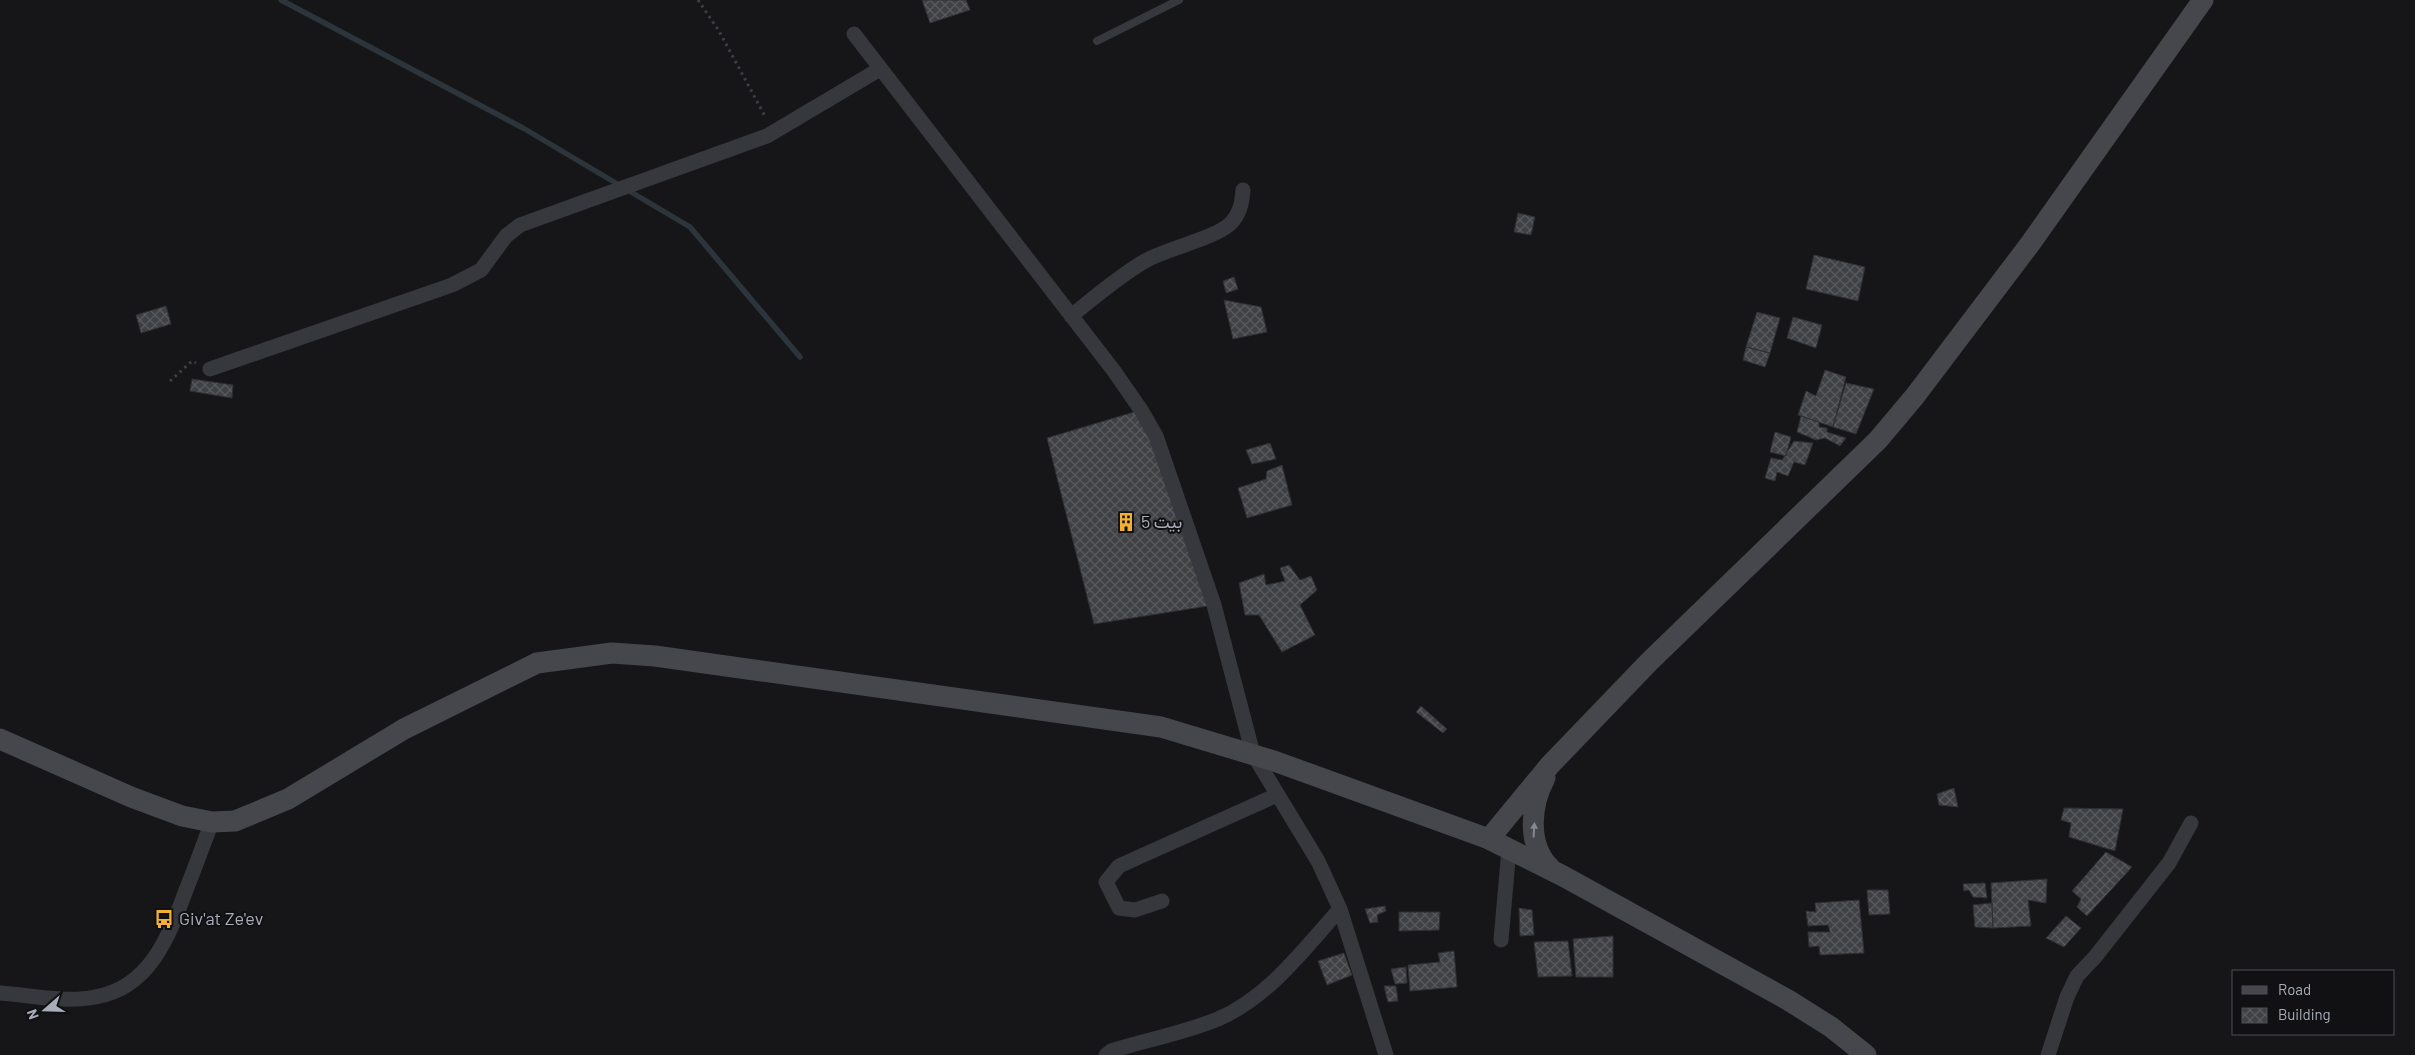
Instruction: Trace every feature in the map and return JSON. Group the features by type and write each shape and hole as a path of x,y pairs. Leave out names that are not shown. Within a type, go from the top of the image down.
{"street":[{"path":"1489,839 1554,762 1656,656 1878,440 1915,396 2030,244 2203,0"},
{"path":"854,34 1071,316 1141,410 1156,436 1214,605 1252,754 1318,861 1340,909 1386,1055"},
{"path":"210,369 452,285 481,270 502,241 520,225 773,132 880,69"},
{"path":"1071,316 1145,261 1219,232 1230,223 1242,208 1243,190"},
{"path":"0,739 131,797 182,816 212,822 236,821 288,799 404,729 537,663 612,654 655,656 1161,727 1252,754 1489,839 1554,871 1788,1000 1832,1027 1866,1055"},
{"path":"1554,762 1540,787 1533,838 1540,857 1554,871"},
{"path":"1162,901 1135,910 1119,908 1106,882 1119,866 1277,795"},
{"path":"0,993 89,998 125,986 137,977 149,967 165,943 212,822"},
{"path":"2048,1055 2067,998 2077,976 2095,957 2169,863 2191,823"},
{"path":"1501,940 1510,849"},
{"path":"1106,1055 1111,1051 1219,1018 1254,997 1287,969 1340,909"}],"lane":[{"path":"1158,0 1162,9"},
{"path":"1098,41 1179,0"}],"path":[{"path":"698,0 719,31 773,132"},
{"path":"170,381 192,361 210,369"}],"building":[{"path":"922,0 966,0 970,10 930,23"},
{"path":"1518,213 1535,217 1531,235 1514,232"},
{"path":"1814,255 1865,267 1858,301 1806,289"},
{"path":"1234,277 1238,289 1226,293 1223,281"},
{"path":"1224,300 1261,307 1267,332 1233,339"},
{"path":"166,306 171,324 141,333 136,315"},
{"path":"1757,312 1780,318 1770,353 1746,347"},
{"path":"1793,317 1822,325 1816,348 1787,338"},
{"path":"1746,347 1770,353 1765,367 1743,360"},
{"path":"1825,370 1846,377 1833,427 1798,415 1806,391 1816,396"},
{"path":"192,379 233,385 232,398 190,391"},
{"path":"1846,383 1874,389 1856,434 1833,427"},
{"name":"بيت 5","path":"1141,410 1214,605 1094,624 1047,438"},
{"path":"1801,416 1819,422 1819,427 1827,428 1827,432 1846,438 1840,446 1825,438 1816,440 1797,432"},
{"path":"1775,432 1791,437 1786,456 1770,452"},
{"path":"1794,441 1813,443 1805,465 1794,462 1788,476 1777,472 1775,481 1765,478 1771,458 1782,460"},
{"path":"1270,443 1276,459 1252,464 1246,450"},
{"path":"1282,465 1292,505 1247,518 1238,488 1266,479 1267,471"},
{"path":"1289,565 1300,580 1311,576 1317,590 1300,605 1315,635 1282,652 1259,615 1245,615 1239,583 1264,574 1266,585 1285,581 1280,568"},
{"path":"1421,706 1447,729 1443,733 1416,712"},
{"path":"1954,788 1958,807 1939,805 1937,794"},
{"path":"2064,808 2123,809 2115,851 2069,837 2071,823 2061,820"},
{"path":"2106,852 2132,867 2087,916 2077,907 2081,899 2072,891"},
{"path":"2047,879 2046,903 2028,900 2031,926 1993,928 1991,883"},
{"path":"1985,883 1987,898 1973,897 1969,890 1964,891 1963,884"},
{"path":"1867,890 1888,890 1890,914 1869,915"},
{"path":"1859,900 1864,953 1820,955 1819,946 1809,947 1808,932 1830,932 1828,925 1808,926 1806,911 1816,912 1815,903"},
{"path":"1992,903 1993,928 1975,927 1973,905"},
{"path":"1385,906 1386,911 1377,915 1378,922 1370,923 1365,909"},
{"path":"1519,908 1532,910 1534,935 1520,936"},
{"path":"1399,912 1440,912 1439,930 1399,931"},
{"path":"2066,916 2081,928 2064,947 2046,938"},
{"path":"1613,936 1613,977 1576,977 1573,939"},
{"path":"1568,941 1572,976 1538,977 1534,942"},
{"path":"1454,951 1457,987 1410,991 1408,965 1440,962 1438,953"},
{"path":"1344,953 1352,975 1327,985 1318,961"},
{"path":"1406,967 1407,983 1395,984 1391,969"},
{"path":"1384,986 1396,986 1398,1001 1388,1002"}],"waterway":[{"path":"281,0 523,128 690,227 800,357"}],"place":[{"name":"بيت 5","path":"1126,522"},
{"name":"Giv'at Ze'ev","path":"164,919"}]}
